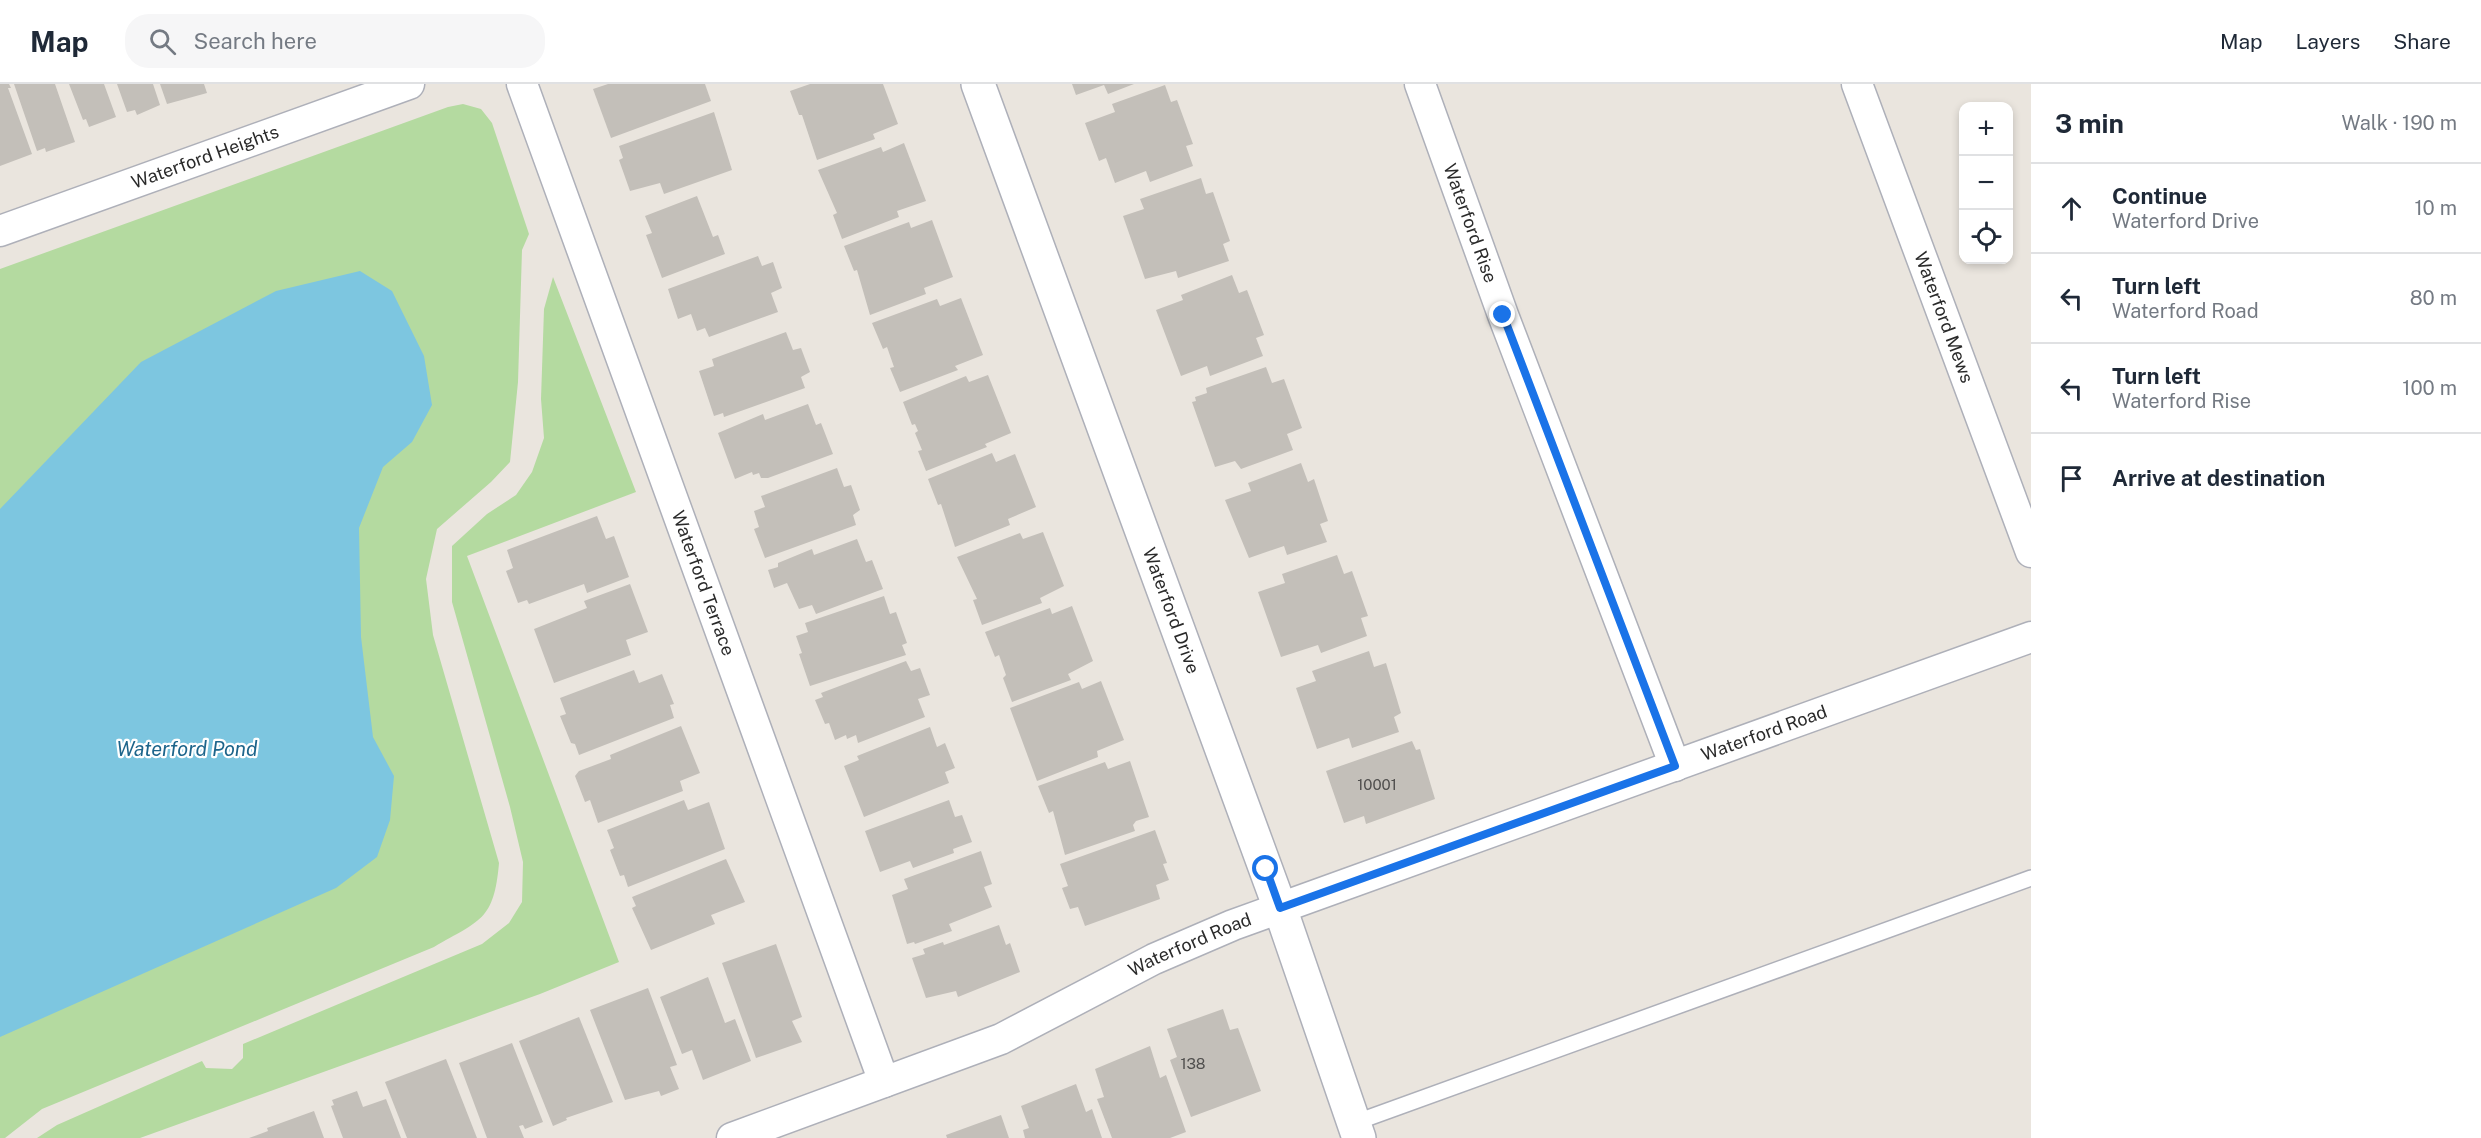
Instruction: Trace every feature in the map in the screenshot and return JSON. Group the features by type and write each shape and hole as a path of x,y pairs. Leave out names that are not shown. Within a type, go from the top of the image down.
{"street":[{"name":"Waterford Heights","path":"0,231 410,84"},
{"name":"Waterford Terrace","path":"522,84 884,1082"},
{"name":"Waterford Drive","path":"978,84 1280,908 1357,1130"},
{"name":"Waterford Rise","path":"1419,84 1503,315 1675,766"},
{"name":"Waterford Mews","path":"1857,84 2031,552"},
{"name":"Waterford Road","path":"732,1138 1001,1040 1154,959 1280,908 2031,637"}],"lane":[{"path":"1357,1130 2031,878"}],"green space":[{"path":"463,104 481,109 492,123 529,234 522,250 518,382 510,462 491,482 437,529 426,579 433,635 499,863 493,897 482,917 463,931 434,947 42,1109 5,1138 0,1138 0,269 448,107"},
{"path":"553,277 636,492 467,556 619,962 540,994 140,1138 37,1138 57,1125 202,1061 206,1068 232,1069 243,1058 243,1044 482,944 509,923 522,902 523,862 510,807 452,602 452,546 487,514 516,495 532,472 544,438 541,399 544,309"}],"water":[{"name":"Waterford Pond","path":"360,271 392,291 424,356 432,405 412,442 383,467 359,528 361,637 373,737 394,776 390,820 377,857 336,888 0,1037 0,509 141,362 276,291"}],"building":[{"path":"0,84 9,84 11,88 8,88 32,154 0,166"},
{"path":"14,84 55,84 75,142 46,152 45,148 37,151"},
{"path":"69,84 104,84 116,117 89,127 86,119 83,120"},
{"path":"117,84 153,84 160,105 137,115 135,110 127,112"},
{"path":"160,84 204,84 207,93 167,104"},
{"path":"608,84 705,84 711,101 611,138 593,89"},
{"path":"810,84 883,84 898,124 873,134 875,139 817,160 802,115 799,115 790,91"},
{"path":"1072,84 1134,84 1108,94 1104,85 1076,95"},
{"path":"1165,85 1171,102 1177,100 1193,144 1186,146 1193,166 1150,182 1146,171 1115,183 1106,158 1099,161 1085,123 1115,112 1112,104"},
{"path":"714,112 732,170 664,194 660,183 630,191 619,160 623,158 619,146"},
{"path":"904,143 926,201 897,211 899,217 842,239 833,215 837,213 818,170 881,147 883,152"},
{"path":"1201,178 1206,194 1213,192 1230,241 1223,244 1229,261 1178,278 1176,271 1145,279 1123,216 1144,209 1140,199"},
{"path":"697,196 713,237 718,235 725,254 662,278 646,235 652,233 645,216"},
{"path":"932,220 953,277 924,288 926,294 870,315 857,270 854,271 844,246 909,222 911,228"},
{"path":"758,256 762,266 773,262 782,288 771,293 778,312 709,337 705,328 697,331 691,314 678,319 668,289"},
{"path":"1232,275 1239,293 1247,290 1264,335 1256,338 1263,356 1210,376 1207,366 1181,376 1156,310 1183,300 1181,295"},
{"path":"961,298 983,355 955,366 958,370 900,392 890,368 894,367 887,347 883,349 872,323 937,299 940,306"},
{"path":"786,332 793,350 801,348 810,372 801,377 805,388 724,417 723,413 714,416 699,371 714,366 712,359"},
{"path":"1266,367 1272,383 1284,379 1302,428 1287,434 1293,450 1241,469 1235,461 1215,467 1192,402 1196,401 1195,397 1207,393 1206,388"},
{"path":"988,375 1011,433 985,444 987,447 926,471 918,451 922,450 915,433 918,431 915,424 912,425 903,402 966,376 969,382"},
{"path":"808,404 816,425 821,423 833,454 768,478 761,478 759,473 753,475 752,472 735,479 718,433 763,414 765,420"},
{"path":"992,453 996,462 1015,454 1036,507 1008,519 1010,525 955,547 941,504 938,505 928,479"},
{"path":"1301,463 1308,482 1314,479 1328,521 1320,524 1327,542 1287,555 1284,546 1249,558 1225,500 1251,491 1248,483"},
{"path":"837,468 844,487 851,485 860,510 853,515 856,525 765,558 754,529 759,527 754,511 765,507 761,496"},
{"path":"597,516 606,539 614,536 629,577 587,593 584,584 529,604 527,600 518,603 506,571 513,568 507,550"},
{"path":"1043,532 1064,586 1040,598 1042,603 982,625 973,600 977,599 957,557 1020,533 1023,539"},
{"path":"857,539 866,562 872,560 883,589 816,614 812,605 799,609 787,583 774,588 768,570 778,567 778,563 812,549 814,555"},
{"path":"1337,555 1344,574 1352,571 1368,616 1361,618 1367,636 1321,653 1318,645 1281,657 1258,592 1285,583 1282,574"},
{"path":"630,584 648,632 626,640 631,655 554,683 534,629 587,608 584,601"},
{"path":"884,596 890,614 896,612 907,643 902,645 906,655 810,686 799,654 802,653 796,636 808,632 805,623"},
{"path":"1072,606 1093,661 1068,674 1071,680 1012,702 1003,678 1006,675 999,655 995,657 985,632 1050,608 1052,614"},
{"path":"1369,651 1374,667 1386,663 1401,713 1394,717 1399,732 1352,748 1349,738 1317,749 1296,688 1316,681 1312,671"},
{"path":"906,661 911,671 920,668 930,695 918,699 925,717 858,743 856,735 847,739 846,735 835,740 829,723 825,724 815,700 823,697 821,693"},
{"path":"634,670 639,683 662,674 674,704 670,705 674,718 579,755 575,744 571,743 560,716 566,714 560,698"},
{"path":"1101,681 1124,740 1097,751 1098,757 1037,781 1010,708 1079,682 1082,689"},
{"path":"681,726 700,773 680,781 683,791 598,823 590,800 585,802 575,776 579,771 611,759 610,755"},
{"path":"930,727 937,747 945,743 955,768 945,772 949,783 864,817 844,766 859,760 857,756"},
{"path":"1412,741 1416,750 1420,749 1435,799 1366,824 1364,816 1344,823 1326,771"},
{"path":"1130,761 1149,817 1136,821 1133,825 1135,831 1065,855 1053,811 1049,813 1038,786 1105,762 1108,769"},
{"path":"684,800 688,810 709,802 725,849 628,887 624,875 620,876 610,850 614,848 607,830"},
{"path":"949,800 955,817 962,815 972,842 953,849 954,853 913,868 910,861 880,872 865,831"},
{"path":"1155,830 1167,863 1163,864 1169,880 1156,885 1160,899 1085,926 1078,907 1070,909 1062,888 1068,886 1060,864"},
{"path":"981,851 992,884 984,887 992,907 949,924 952,931 915,944 914,942 907,944 892,895 908,889 904,879"},
{"path":"726,859 745,902 711,915 715,924 651,950 632,908 636,906 632,897"},
{"path":"999,925 1006,945 1010,943 1020,972 958,997 956,991 926,998 912,958 925,954 923,949 943,942 944,945"},
{"path":"776,944 802,1017 792,1021 802,1042 756,1058 722,963"},
{"path":"708,977 725,1023 735,1019 751,1061 703,1080 692,1050 682,1054 660,997"},
{"path":"648,988 677,1065 670,1067 679,1089 661,1096 659,1091 625,1100 590,1010"},
{"path":"1223,1009 1230,1030 1238,1028 1261,1091 1191,1117 1170,1060 1177,1057 1167,1029"},
{"path":"579,1017 613,1102 566,1118 567,1120 553,1126 519,1041"},
{"path":"512,1043 543,1122 525,1129 523,1125 519,1126 524,1138 487,1138 459,1063"},
{"path":"1150,1046 1160,1078 1166,1075 1186,1132 1170,1138 1112,1138 1097,1099 1104,1097 1095,1069"},
{"path":"446,1059 477,1138 407,1138 385,1082"},
{"path":"1076,1084 1086,1112 1092,1109 1102,1138 1025,1138 1023,1130 1029,1128 1021,1106"},
{"path":"357,1091 363,1107 386,1099 401,1138 343,1138 331,1106 334,1105 332,1100"},
{"path":"314,1111 324,1138 249,1138 268,1131 267,1128"},
{"path":"1001,1115 1009,1138 947,1138 946,1135"}],"route":[{"path":"1266,869 1280,908 1675,766 1503,315"}]}
